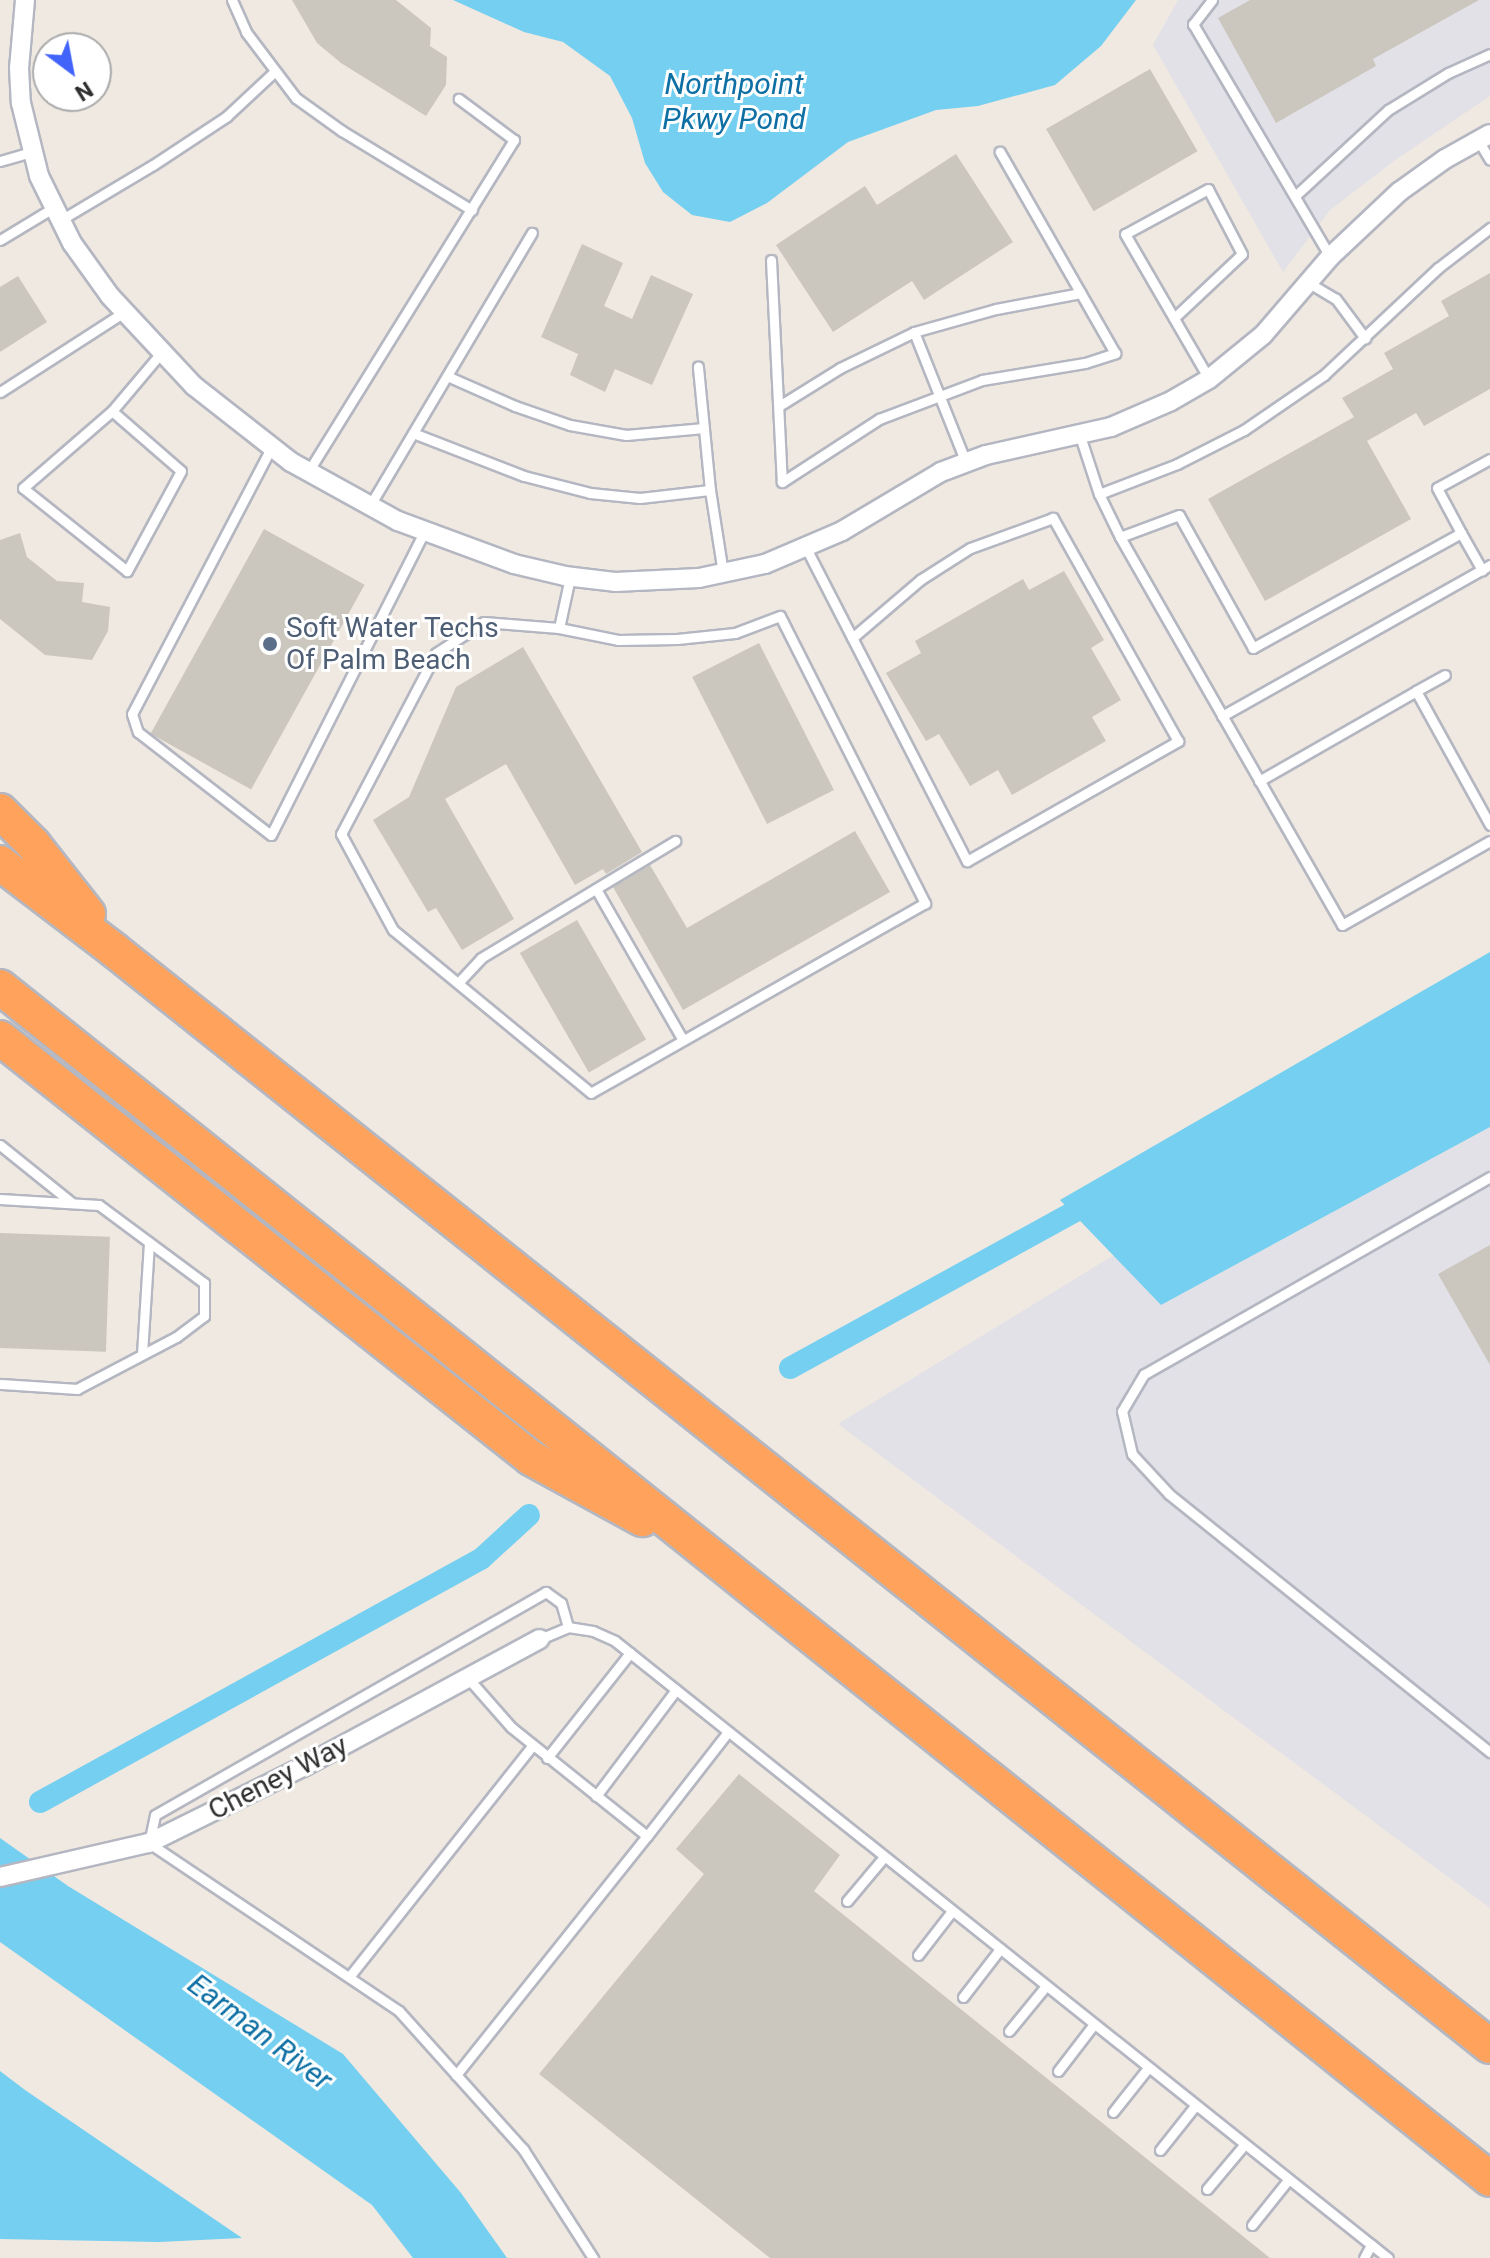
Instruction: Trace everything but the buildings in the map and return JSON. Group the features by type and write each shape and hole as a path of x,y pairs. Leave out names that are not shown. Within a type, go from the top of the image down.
{"highway":[{"path":"0,811 33,844 114,950"},
{"path":"0,863 114,950 1490,2046"},
{"path":"0,987 1490,2179"},
{"path":"0,1038 531,1458 726,1566"}],"street":[{"path":"25,0 19,68 21,103 32,152 56,214 124,312 161,353 194,386 271,448 369,507 424,532 514,564 570,577 666,582 723,574 806,548 842,531 913,486 966,463 1080,436 1142,415 1209,379 1263,335 1330,257 1399,192 1484,137"},
{"name":"Cheney Way","path":"0,1877 149,1843 303,1767 540,1639"}],"lane":[{"path":"232,0 246,32 296,98 342,131 472,210"},
{"path":"1212,0 1193,24 1330,257"},
{"path":"1295,196 1388,110 1448,73 1490,54"},
{"path":"0,240 153,165 227,116 274,72"},
{"path":"308,472 514,140 459,99"},
{"path":"1484,137 1490,160"},
{"path":"0,161 32,152"},
{"path":"771,260 782,482 879,419 982,380 1085,363 1115,353 1000,152"},
{"path":"1174,318 1242,254 1208,189 1125,234 1209,379"},
{"path":"1099,494 1177,464 1244,430 1324,375 1438,268 1490,228"},
{"path":"369,507 532,233"},
{"path":"1309,283 1336,299 1365,338"},
{"path":"779,406 840,368 914,332 996,309 1081,293"},
{"path":"0,392 124,312"},
{"path":"914,332 966,463"},
{"path":"112,411 181,471 127,571 23,488 112,411 161,353"},
{"path":"698,367 710,490 723,574"},
{"path":"447,376 515,406 570,425 626,435 704,428"},
{"path":"413,433 524,476 590,493 640,498 710,490"},
{"path":"1080,436 1099,494 1120,537 1342,925 1490,841"},
{"path":"271,448 132,714 138,732 271,835 424,532"},
{"path":"1222,716 1486,567 1461,533 1437,488 1490,459"},
{"path":"1120,537 1179,515 1253,648 1461,533"},
{"path":"806,548 852,638 967,861 1178,741 1053,518 970,548 920,580 852,638"},
{"path":"559,628 570,577"},
{"path":"780,616 925,903 591,1093 393,930 341,834 436,653 484,622 559,628 618,640 677,639 735,633 780,616"},
{"path":"1259,781 1445,675"},
{"path":"1416,691 1490,825"},
{"path":"458,983 481,958 675,841"},
{"path":"596,889 683,1040"},
{"path":"0,1145 73,1203"},
{"path":"1490,1177 1144,1374 1122,1411 1132,1454 1169,1494 1490,1752"},
{"path":"0,1199 99,1205 204,1283 204,1316 77,1389 0,1384"},
{"path":"142,1354 149,1242"},
{"path":"568,1627 561,1603 546,1592 155,1815 149,1843 399,2011 523,2149 593,2258"},
{"path":"540,1639 568,1627 593,1631 630,1653 1388,2258"},
{"path":"547,1758 630,1653"},
{"path":"468,1678 532,1746 647,1836"},
{"path":"596,1796 676,1690"},
{"path":"456,2075 728,1732"},
{"path":"349,1977 532,1746"},
{"path":"847,1901 884,1857"},
{"path":"918,1955 952,1911"},
{"path":"963,1997 1000,1949"},
{"path":"1009,2031 1046,1986"},
{"path":"1058,2071 1094,2024"},
{"path":"1113,2112 1148,2068"},
{"path":"1160,2150 1195,2106"},
{"path":"1207,2189 1244,2145"},
{"path":"1252,2225 1288,2180"},
{"path":"1364,2258 1371,2245"}],"shaded area":[{"path":"1178,0 1490,0 1490,96 1394,161 1330,210 1283,272 1153,45"},
{"path":"1490,1127 1490,1908 838,1424 1114,1255 1161,1305"}],"water":[{"name":"Northpoint Pkwy Pond","path":"453,0 1136,0 1101,46 1055,85 978,106 936,110 848,142 767,203 730,222 692,215 663,192 645,163 632,118 610,76 563,42 524,32"},
{"path":"1490,952 1490,1127 1161,1305 1060,1200"},
{"name":"Earman River","path":"0,1838 68,1886 343,2054 461,2193 507,2258 413,2258 372,2205 0,1942"},
{"path":"0,2071 242,2238 159,2242 0,2239"}],"waterway":[{"path":"790,1368 1097,1199"},
{"path":"40,1802 481,1559 529,1515"}],"place":[{"name":"Soft Water Techs Of Palm Beach","path":"270,644"}]}
